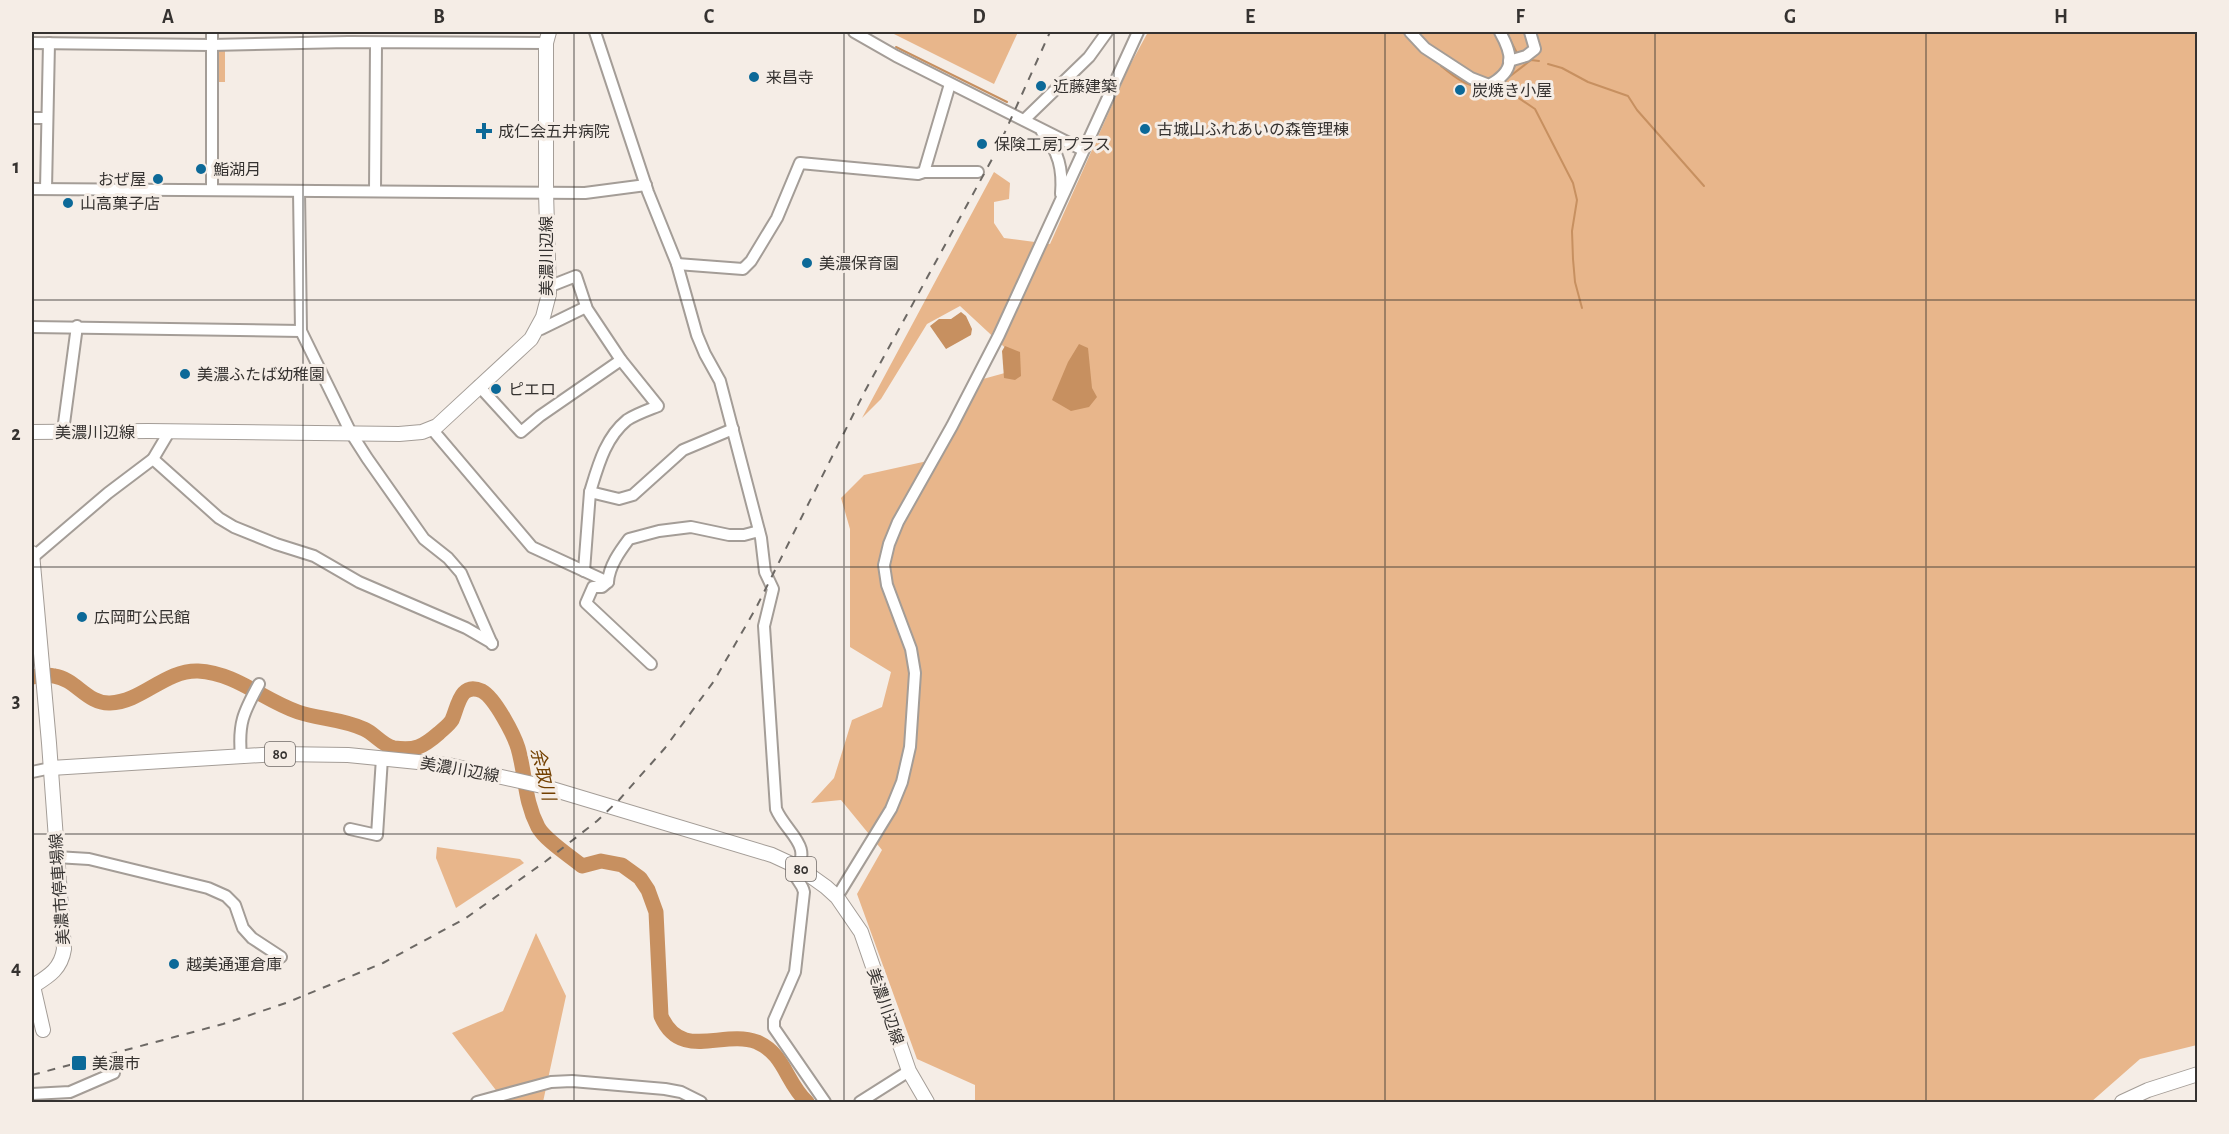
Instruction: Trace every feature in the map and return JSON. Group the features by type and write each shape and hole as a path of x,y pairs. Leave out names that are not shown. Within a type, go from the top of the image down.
{"main road":[{"name":"美濃川辺線","path":"32,432 399,434 422,432 437,426 531,339 543,317 548,287 547,35"},
{"path":"32,553 51,768"},
{"name":"美濃川辺線","path":"51,768 278,754 382,758 448,765 542,786 772,855 798,867 837,897 861,932 909,1071 927,1102"},
{"name":"美濃市停車場線","path":"43,1030 32,986 56,971 63,961 64,949 51,768"},
{"path":"2122,1102 2148,1090 2198,1074"}],"street":[{"path":"212,32 212,189"},
{"path":"595,32 646,185 677,264 697,335 720,381 759,531 765,572 773,589 764,626 776,809 781,821 798,841 803,854 794,873 804,891 795,972 774,1020 774,1028 825,1102"},
{"path":"854,32 950,84 1083,150"},
{"path":"1024,120 1089,57 1107,32"},
{"path":"837,897 891,809 902,782 910,747 915,673 910,649 887,585 885,565 889,544 898,522 952,426 999,335 1138,32"},
{"path":"1410,32 1425,48 1470,78 1489,85 1502,78 1508,70 1509,49 1500,32"},
{"path":"1509,61 1526,56 1535,49 1530,32"},
{"path":"32,44 212,45 348,37 376,43 547,35"},
{"path":"46,189 49,43"},
{"path":"375,191 376,43"},
{"path":"924,172 950,84"},
{"path":"32,118 47,118"},
{"path":"1038,127 1058,155 1062,176 1061,201"},
{"path":"677,264 743,269 751,261 777,219 800,163 918,174 978,172"},
{"path":"32,189 585,193 646,185"},
{"path":"153,459 219,518 234,527 314,556 359,582 466,628 492,644 461,573 448,558 424,539 351,433 301,331 300,191"},
{"path":"548,287 576,276 586,307 621,360 658,406 627,420 611,438 600,458 590,492 584,572"},
{"path":"537,328 541,329 586,307"},
{"path":"63,431 77,326"},
{"path":"32,327 301,331"},
{"path":"479,386 521,432 540,416 621,360"},
{"path":"431,428 531,548 608,582"},
{"path":"590,492 619,499 633,495 683,450 733,429"},
{"path":"32,558 108,493 153,459 169,432"},
{"path":"608,582 608,576 620,551 629,539 659,531 691,527 729,534 759,531"},
{"path":"608,582 602,587 593,587 586,603 651,664"},
{"path":"241,756 239,732 243,716 259,684"},
{"path":"350,829 377,835 382,758"},
{"path":"32,772 51,768"},
{"path":"56,857 89,859 208,888 226,896 235,905 243,928 252,938 280,957"},
{"path":"860,1102 909,1071"},
{"path":"32,1094 70,1092 114,1073"},
{"path":"477,1102 551,1082 572,1081 665,1089 681,1092 701,1102"}],"shaded area":[{"path":"890,32 1018,32 994,84"},
{"path":"1148,32 2197,32 2197,1045 2140,1059 2091,1102 975,1102 975,1085 917,1059 857,894 882,850 841,800 811,803 834,778 852,720 882,707 891,672 850,647 850,529 841,498 864,475 941,458 983,379 1012,371 1015,357 960,306 927,324 881,399 862,418 994,172 1010,183 1009,199 994,202 994,223 1004,238 1050,244 1129,67"},
{"path":"215,49 225,49 225,82 215,82"},
{"path":"961,312 966,316 972,329 971,335 946,349 930,326 939,319 951,319"},
{"path":"1079,344 1088,348 1092,388 1097,397 1089,407 1071,411 1052,400 1068,362"},
{"path":"1005,346 1020,352 1021,376 1015,380 1004,378 1002,351"},
{"path":"437,847 520,859 524,863 456,908 436,858"},
{"path":"536,933 566,996 543,1102 505,1102 452,1033 503,1011"}],"waterway":[{"path":"1506,32 1517,53"},
{"path":"896,47 1007,102"},
{"path":"1509,77 1531,60 1539,61"},
{"path":"1548,64 1562,68 1588,82 1628,96 1637,110 1704,186"},
{"path":"1441,66 1465,83 1482,87"},
{"path":"1498,84 1535,109 1573,183 1577,200 1572,231 1573,259 1575,282 1582,308"},
{"name":"余取川","path":"32,677 49,675 62,678 95,700 110,703 133,697 175,675 198,671 212,673 237,682 298,712 356,726 368,731 390,747 401,749 418,747 428,742 451,722 464,692 469,689 482,691 493,701 516,742 530,807 541,832 582,866 601,861 622,865 640,878 648,890 656,912 661,1016 669,1030 680,1038 691,1041 744,1039 757,1042 766,1047 780,1061 794,1086 807,1102"}],"railway":[{"path":"32,1075 223,1024 286,1003 383,963 466,918 546,861 597,821 619,800 665,748 714,681 756,608 865,391 996,152 1050,32"}],"place":[{"name":"来昌寺","path":"754,77"},
{"name":"近藤建築","path":"1041,86"},
{"name":"炭焼き小屋","path":"1460,90"},
{"name":"古城山ふれあいの森管理棟","path":"1145,129"},
{"name":"成仁会五井病院","path":"484,131"},
{"name":"保険工房Jプラス","path":"982,144"},
{"name":"鮨湖月","path":"201,169"},
{"name":"おぜ屋","path":"158,179"},
{"name":"山高菓子店","path":"68,203"},
{"name":"美濃保育園","path":"807,263"},
{"name":"美濃ふたば幼稚園","path":"185,374"},
{"name":"ピエロ","path":"496,389"},
{"name":"広岡町公民館","path":"82,617"},
{"name":"越美通運倉庫","path":"174,964"},
{"name":"美濃市","path":"79,1063"}]}
